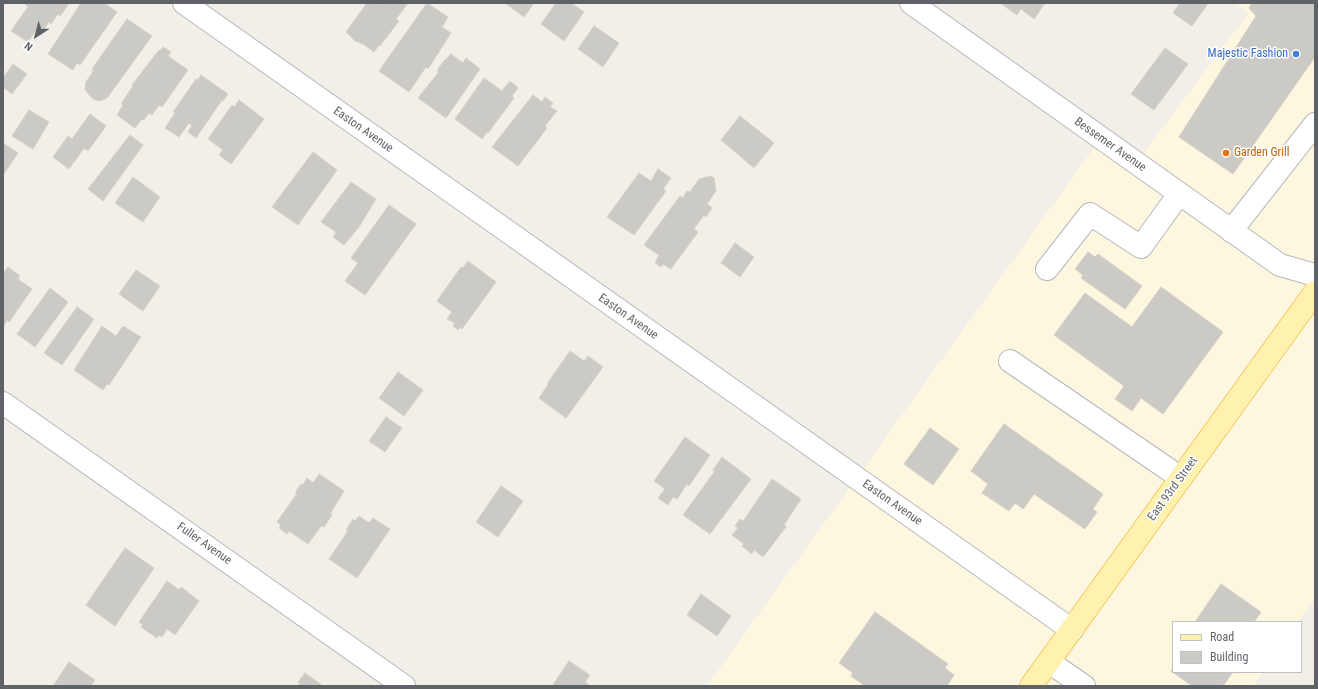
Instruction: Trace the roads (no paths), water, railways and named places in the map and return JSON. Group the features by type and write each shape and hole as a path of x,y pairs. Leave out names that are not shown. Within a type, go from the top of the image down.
{"main road":[{"name":"East 93rd Street","path":"1032,686 1315,292"}],"street":[{"name":"Easton Avenue","path":"184,3 1072,630"},
{"name":"Bessemer Avenue","path":"911,3 1280,265 1315,275"},
{"path":"1232,231 1315,124"},
{"path":"1047,268 1090,214 1141,247 1179,194"},
{"path":"1010,361 1181,478"},
{"name":"Fuller Avenue","path":"3,403 404,686"},
{"path":"1049,662 1084,686"}],"place":[{"name":"Majestic Fashion","path":"1296,54"},
{"name":"Garden Grill","path":"1226,153"}]}
